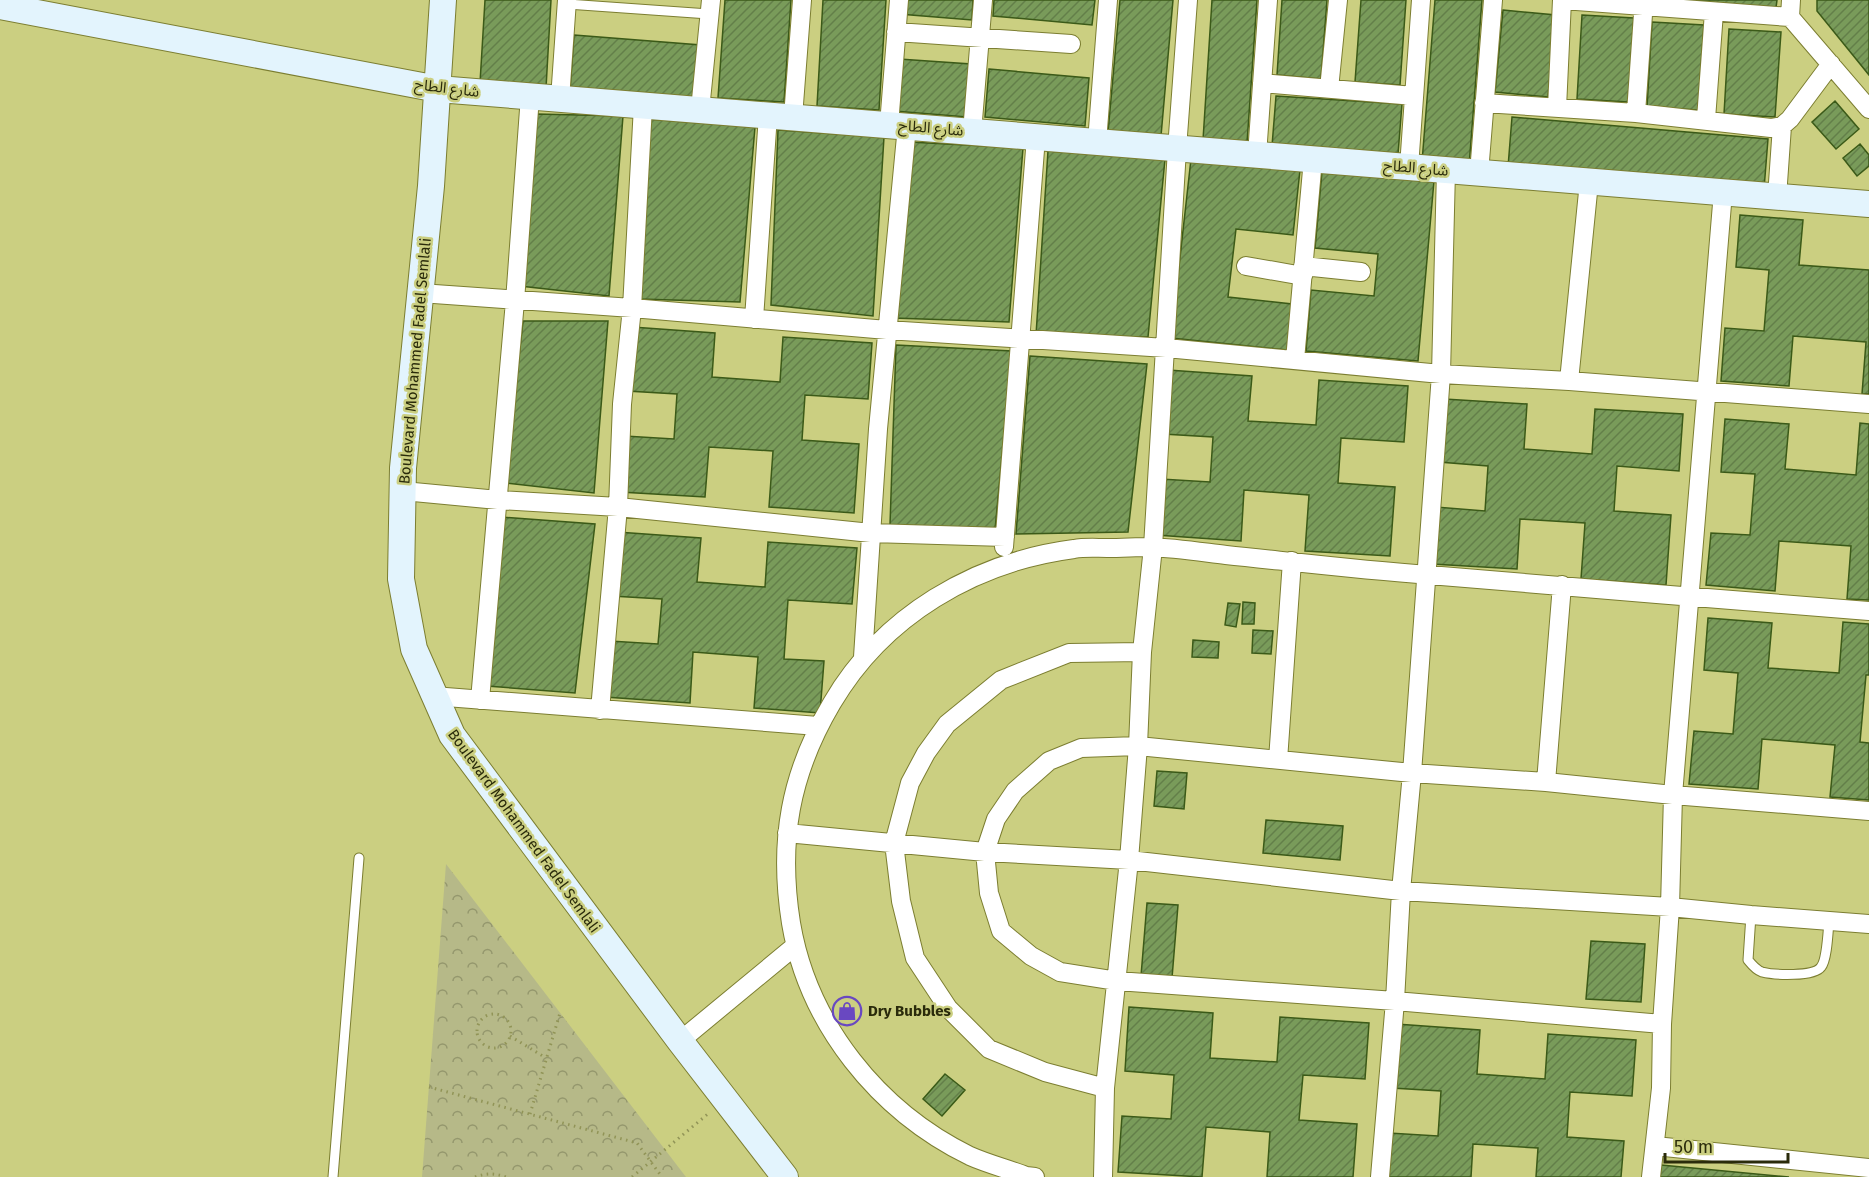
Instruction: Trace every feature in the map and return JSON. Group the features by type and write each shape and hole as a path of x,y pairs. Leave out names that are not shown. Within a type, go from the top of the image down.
{"street":[{"name":"Boulevard Mohammed Fadel Semlali","path":"443,0 431,186 404,468 401,579 414,649 433,696 459,745 680,1041 785,1177"},
{"path":"754,319 781,116 802,0"},
{"path":"863,657 887,330 898,125 896,32 899,0"},
{"path":"972,132 982,0"},
{"path":"1096,142 1108,0"},
{"path":"1103,1177 1105,1088 1129,860 1138,746 1142,652 1154,547 1188,0"},
{"path":"1257,155 1268,0"},
{"path":"1329,89 1338,0"},
{"path":"1409,167 1421,0"},
{"path":"1479,172 1493,0"},
{"path":"1557,108 1563,0 1643,3 1714,12 1791,8 1831,64 1869,108"},
{"path":"560,99 567,2"},
{"path":"1636,113 1643,3"},
{"name":"شارع الطاح","path":"0,6 438,89 1869,204"},
{"path":"700,110 710,7"},
{"path":"1706,119 1714,12"},
{"path":"896,32 1071,44"},
{"path":"1485,103 1706,119 1772,128 1782,126 1790,119 1831,64"},
{"path":"1262,83 1414,96"},
{"path":"480,700 515,301 530,96"},
{"path":"600,710 618,507 622,404 632,308 643,106"},
{"path":"1777,196 1782,126"},
{"path":"1003,564 1036,137"},
{"path":"1295,360 1313,159"},
{"path":"1380,1177 1441,374 1446,170"},
{"path":"1569,381 1589,182"},
{"path":"1651,1177 1661,1088 1673,795 1723,192"},
{"path":"1246,266 1303,271 1361,272"},
{"path":"420,293 887,330 1166,348 1441,374 1569,381 1869,404"},
{"path":"403,491 498,500 618,507 872,533 1005,537"},
{"path":"1029,1177 972,1157 932,1135 879,1092 842,1049 814,999 795,946 786,890 787,833 797,778 818,726 844,682 863,657 914,610 957,584 1003,564 1075,548 1154,547 1426,575 1869,611"},
{"path":"1278,760 1292,561"},
{"path":"1546,782 1562,585"},
{"path":"1105,1088 1045,1072 988,1049 948,1008 915,958 901,901 894,843 910,783 926,753 947,724 1001,680 1069,653 1142,652"},
{"path":"433,696 818,726"},
{"path":"1662,1024 1395,1001 1117,981 1060,972 1031,956 1001,931 990,893 985,852 996,819 1015,791 1049,761 1082,748 1138,746 1412,773 1546,782 1673,795 1869,810"},
{"path":"787,833 985,852 1129,860 1401,891 1670,907 1869,924"},
{"path":"680,1041 795,946"},
{"path":"1655,1146 1869,1168"}],"lane":[{"path":"567,2 710,7"},
{"path":"333,1177 359,858"},
{"path":"1751,915 1748,960 1761,972 1808,975 1816,972 1823,966 1829,921"}],"path":[{"path":"530,1114 560,1013"},
{"path":"502,1015 510,1024 510,1036 503,1045 488,1047 479,1041 477,1025 484,1016 502,1015"},
{"path":"510,1036 546,1058"},
{"path":"429,1087 637,1143 662,1177"},
{"path":"632,1177 725,1099"},
{"path":"476,1177 487,1173 506,1177"}],"green space":[{"path":"446,864 686,1177 422,1177"}],"building":[{"path":"485,0 551,0 546,88 480,83"},
{"path":"725,0 791,0 784,102 718,98"},
{"path":"823,0 886,0 879,110 817,106"},
{"path":"900,0 973,0 972,20 899,14"},
{"path":"994,0 1095,0 1092,25 993,16"},
{"path":"1120,0 1173,0 1161,136 1108,132"},
{"path":"1212,0 1257,0 1247,143 1203,140"},
{"path":"1282,0 1327,0 1321,79 1277,75"},
{"path":"1361,0 1406,0 1400,85 1355,82"},
{"path":"1435,0 1482,0 1469,166 1422,162"},
{"path":"1665,0 1777,0 1776,8"},
{"path":"1817,0 1869,0 1869,75 1817,11"},
{"path":"1503,10 1556,15 1548,97 1495,92"},
{"path":"1582,15 1634,18 1628,102 1577,99"},
{"path":"1652,22 1704,25 1698,110 1647,107"},
{"path":"1729,29 1781,32 1775,117 1724,114"},
{"path":"574,35 701,45 696,99 570,90"},
{"path":"899,59 971,64 967,117 894,111"},
{"path":"989,69 1089,78 1085,126 985,117"},
{"path":"1276,96 1402,104 1398,154 1272,146"},
{"path":"1835,101 1859,129 1836,149 1812,122"},
{"path":"536,114 623,116 609,296 520,286"},
{"path":"1512,117 1768,139 1764,189 1508,167"},
{"path":"648,119 755,127 740,302 638,299"},
{"path":"778,130 884,137 873,316 771,305"},
{"path":"909,142 1023,148 1009,322 893,318"},
{"path":"1860,144 1869,155 1869,166 1857,176 1843,158"},
{"path":"1048,151 1165,159 1148,337 1036,335"},
{"path":"1191,159 1300,170 1293,235 1236,229 1228,297 1292,304 1287,350 1171,338"},
{"path":"1322,171 1434,181 1418,361 1306,351 1311,290 1374,296 1378,254 1315,248"},
{"path":"1740,215 1803,220 1799,265 1869,270 1869,394 1862,394 1866,342 1793,336 1789,386 1721,381 1725,328 1764,331 1769,270 1736,267"},
{"path":"523,321 608,321 594,493 505,483"},
{"path":"632,327 715,333 712,377 780,382 783,337 872,343 868,399 805,395 802,440 859,444 854,513 769,507 773,451 709,447 705,497 620,492 625,436 674,439 677,394 627,391"},
{"path":"896,345 1012,351 995,530 890,525"},
{"path":"1030,356 1147,364 1128,532 1016,534"},
{"path":"1168,370 1252,376 1248,421 1316,425 1319,380 1408,386 1404,442 1341,438 1338,483 1395,487 1390,556 1305,551 1309,495 1244,490 1241,541 1156,535 1161,479 1210,482 1213,437 1163,434"},
{"path":"1444,399 1527,404 1524,449 1592,454 1595,409 1683,414 1679,471 1617,466 1614,511 1671,515 1666,585 1581,579 1585,523 1520,519 1517,569 1432,564 1436,507 1485,511 1488,466 1439,462"},
{"path":"1725,419 1789,424 1785,469 1856,475 1860,423 1869,424 1869,600 1847,599 1851,546 1779,541 1775,591 1706,585 1711,533 1750,535 1755,474 1721,472"},
{"path":"501,517 595,524 575,693 487,686"},
{"path":"617,532 701,538 697,582 765,587 768,542 857,548 852,604 788,600 784,659 824,661 820,713 754,708 758,657 693,652 690,703 605,697 610,641 658,644 662,599 612,596"},
{"path":"1243,602 1255,603 1254,624 1242,624"},
{"path":"1228,603 1240,604 1236,627 1225,625"},
{"path":"1708,618 1772,623 1768,668 1839,673 1843,622 1869,624 1869,675 1866,675 1860,742 1869,743 1869,800 1830,797 1835,745 1762,739 1758,789 1689,784 1694,731 1733,734 1738,673 1704,670"},
{"path":"1253,630 1273,631 1271,654 1252,653"},
{"path":"1193,640 1219,642 1218,658 1192,657"},
{"path":"1157,771 1187,773 1184,809 1154,806"},
{"path":"1266,820 1343,826 1340,860 1263,853"},
{"path":"1147,903 1178,905 1172,978 1141,976"},
{"path":"1591,941 1645,944 1641,1002 1586,999"},
{"path":"1129,1007 1213,1013 1210,1058 1277,1062 1280,1017 1369,1023 1365,1079 1303,1075 1299,1120 1357,1124 1353,1177 1267,1177 1270,1132 1206,1127 1202,1177 1118,1172 1122,1116 1171,1119 1174,1075 1125,1071"},
{"path":"1396,1024 1480,1030 1477,1074 1545,1079 1548,1034 1636,1040 1632,1096 1570,1092 1567,1137 1624,1141 1621,1177 1536,1177 1538,1148 1473,1144 1471,1177 1386,1177 1389,1133 1438,1136 1441,1091 1392,1088"},
{"path":"945,1074 965,1090 942,1116 923,1099"},
{"path":"1661,1165 1789,1177 1660,1177"}],"place":[{"name":"Dry Bubbles","path":"847,1011"}]}
